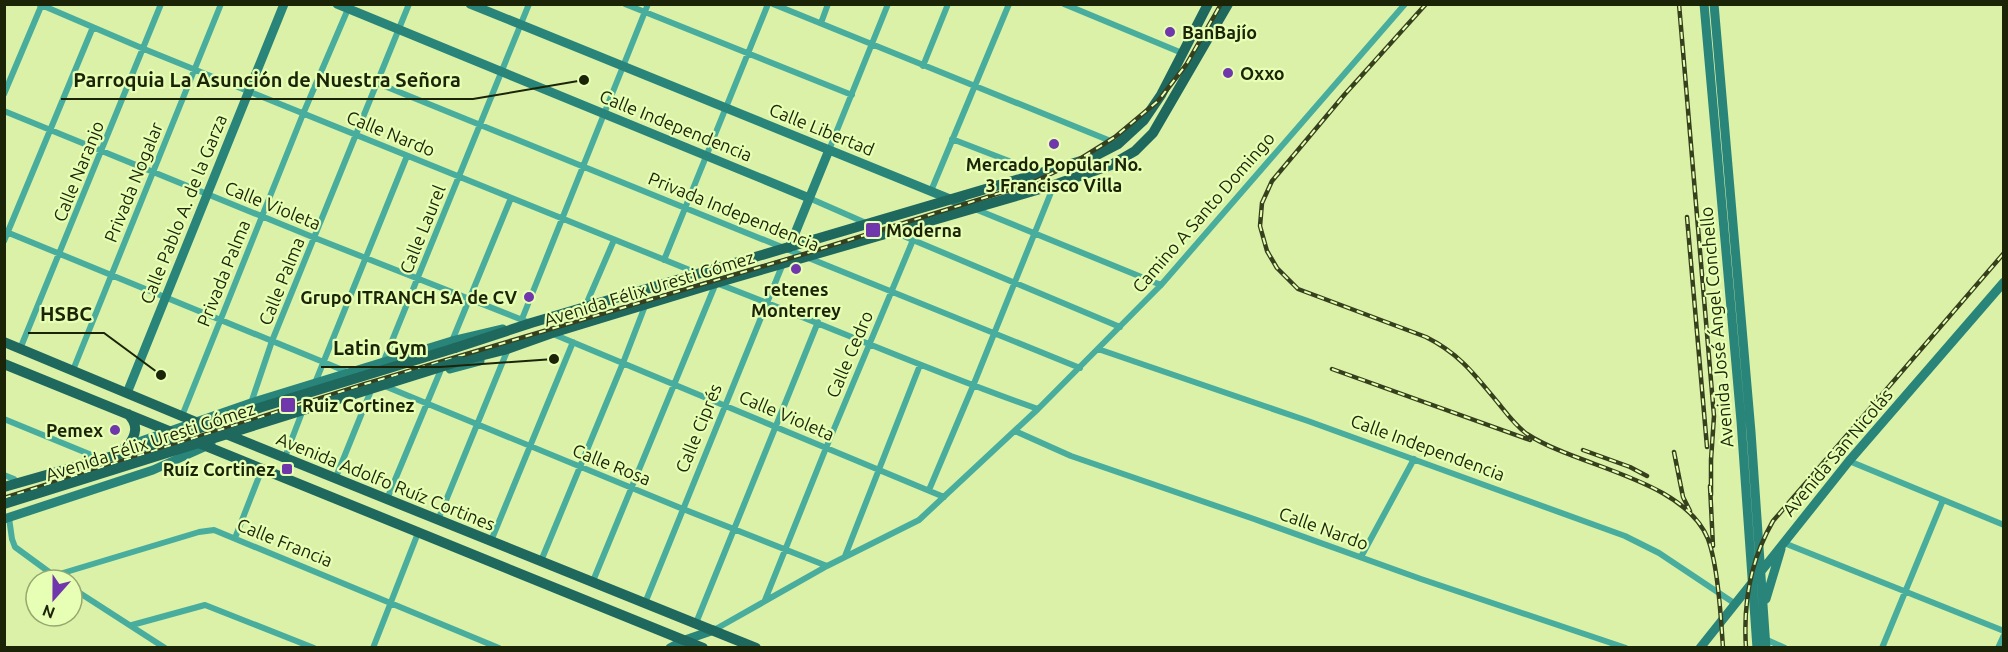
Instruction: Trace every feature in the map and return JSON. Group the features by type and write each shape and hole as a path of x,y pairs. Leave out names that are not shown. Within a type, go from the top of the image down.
{"main road":[{"name":"Avenida Félix Uresti Gómez","path":"4,487 141,448 454,345 511,329 526,321 585,307 789,248 949,198 1084,161 1118,144 1138,128 1152,110 1208,4"},
{"name":"Avenida Félix Uresti Gómez","path":"4,504 460,361 506,350 552,333 1054,185 1111,165 1144,143 1162,120 1228,4"},
{"name":"Avenida Adolfo Ruíz Cortines","path":"4,342 756,648"},
{"name":"Avenida Adolfo Ruíz Cortines","path":"4,364 174,431 677,645 703,648"},
{"path":"128,414 135,427 134,437 128,446"}],"street":[{"name":"Calle Naranjo","path":"20,349 161,4"},
{"name":"Privada Nogalar","path":"73,370 221,4"},
{"name":"Calle Pablo A. de la Garza","path":"127,393 284,4"},
{"name":"Calle Independencia","path":"337,4 707,155 869,224"},
{"name":"Calle Palma","path":"251,403 273,341 409,4"},
{"name":"Calle Libertad","path":"470,4 1161,285"},
{"name":"Calle Laurel","path":"383,363 529,4"},
{"path":"625,4 852,95"},
{"path":"526,321 561,219 648,4"},
{"path":"664,260 768,4"},
{"path":"773,4 871,46 1118,144"},
{"path":"821,23 828,4"},
{"path":"789,248 888,4"},
{"path":"923,66 948,4"},
{"path":"931,190 1009,4"},
{"path":"1064,4 1182,53"},
{"name":"Camino A Santo Domingo","path":"1015,431 1161,285 1405,4"},
{"name":"Avenida José Ángel Conchello","path":"1704,4 1741,421 1757,648"},
{"name":"Avenida José Ángel Conchello","path":"1714,4 1762,568 1765,643"},
{"name":"Calle Nardo","path":"41,5 248,92 698,274"},
{"path":"4,94 41,5"},
{"name":"Privada Palma","path":"182,416 303,114 348,9"},
{"path":"4,241 93,27"},
{"name":"Privada Independencia","path":"377,83 789,248 1080,368"},
{"name":"Calle Violeta","path":"4,111 262,217 526,321"},
{"path":"952,139 1009,161"},
{"path":"315,384 407,156"},
{"path":"929,490 1054,185"},
{"path":"4,475 9,480 94,456 174,431 251,403 383,363 454,345 511,198"},
{"path":"6,232 351,373"},
{"path":"893,232 1120,327"},
{"path":"585,307 614,240"},
{"name":"Calle Cedro","path":"765,600 913,240"},
{"name":"Calle Ciprés","path":"645,603 782,266"},
{"name":"Avenida San Nicolás","path":"1700,648 1849,461 2004,282"},
{"path":"593,581 716,284 818,322 973,386 1038,409"},
{"path":"541,561 645,306"},
{"path":"677,645 696,623 818,322"},
{"name":"Calle Violeta","path":"552,333 944,497"},
{"path":"490,541 573,342"},
{"name":"Calle Independencia","path":"1098,349 1414,459 1642,544 1734,603"},
{"path":"43,568 15,547 7,518 153,470 232,436 387,387 491,358 506,350"},
{"path":"438,520 478,425 506,350"},
{"path":"844,557 920,365"},
{"path":"387,499 440,372"},
{"name":"Calle Rosa","path":"387,387 827,566"},
{"path":"336,477 370,393"},
{"path":"251,403 242,423 251,431"},
{"path":"285,457 301,415"},
{"path":"4,419 94,456"},
{"name":"Calle Nardo","path":"1015,431 1044,446 1071,456 1626,648"},
{"path":"677,645 714,630 827,566 920,520 1015,431"},
{"path":"147,440 158,451 158,461 153,470"},
{"path":"1361,558 1414,459"},
{"path":"1849,461 2004,525"},
{"path":"235,538 262,469"},
{"path":"1882,648 1943,500"},
{"name":"Calle Francia","path":"84,569 208,530 235,538 499,648"},
{"path":"373,648 418,533"},
{"path":"1764,610 1784,543 2004,633 1998,648"},
{"path":"84,595 165,648"},
{"path":"132,625 205,605 314,648"},
{"path":"1765,643 1785,648"}],"railway":[{"path":"4,498 365,384 801,255 1032,183 1075,162 1115,137 1158,101 1186,65 1221,4"},
{"path":"1426,4 1345,94 1272,181 1262,203 1260,226 1267,251 1277,268 1298,289 1426,337 1458,358 1527,434 1548,446 1627,476 1677,502 1695,519 1708,539 1717,577 1723,648"},
{"path":"1679,4 1714,416 1711,495"},
{"path":"1687,217 1707,447"},
{"path":"1746,648 1745,631 1750,582 1759,551 1773,521 2004,253"},
{"path":"1332,369 1530,440"},
{"path":"1583,450 1630,467 1647,476"},
{"path":"1674,452 1683,497 1690,511"},
{"path":"1710,486 1713,546"}],"place":[{"name":"BanBajío","path":"1170,32"},
{"name":"Oxxo","path":"1228,73"},
{"name":"Parroquia La Asunción de Nuestra Señora","path":"584,80"},
{"name":"Mercado Popular No. 3 Francisco Villa","path":"1054,144"},
{"name":"Moderna","path":"873,230"},
{"name":"retenes Monterrey","path":"796,269"},
{"name":"Grupo ITRANCH SA de CV","path":"529,297"},
{"name":"Latin Gym","path":"554,359"},
{"name":"HSBC","path":"161,375"},
{"name":"Ruiz Cortinez","path":"288,405"},
{"name":"Pemex","path":"115,430"},
{"name":"Ruíz Cortinez","path":"287,469"}]}
